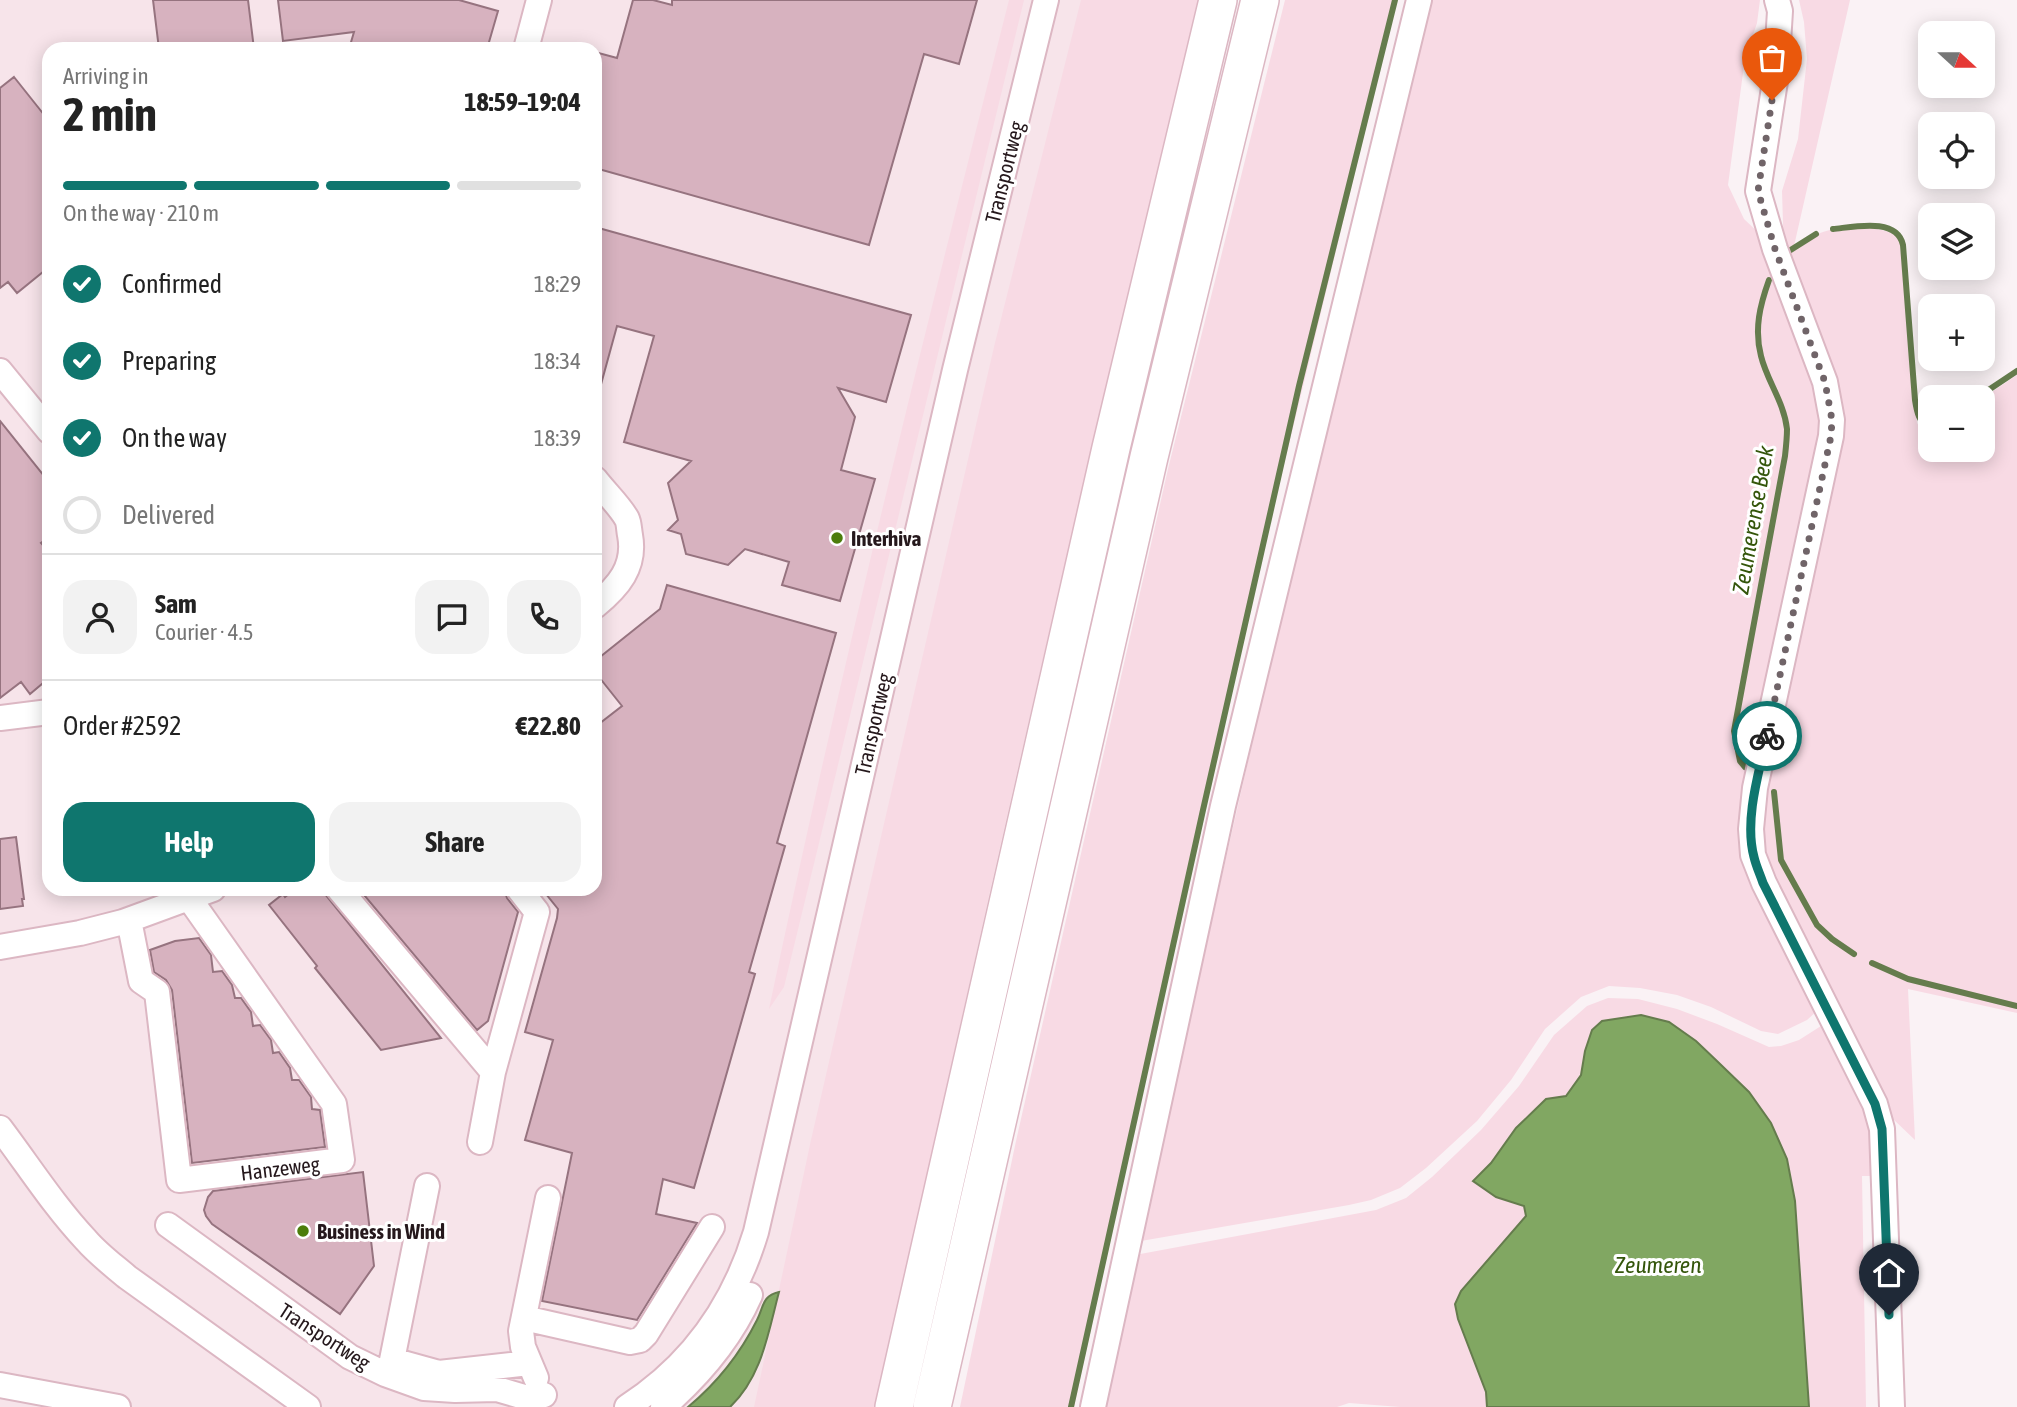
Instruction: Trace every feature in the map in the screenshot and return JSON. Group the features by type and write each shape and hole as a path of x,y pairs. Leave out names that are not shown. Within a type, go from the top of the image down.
{"highway":[{"path":"894,1407 1105,475 1218,0"},
{"path":"932,1407 1149,457 1260,0"}],"street":[{"path":"528,42 539,0"},
{"name":"Transportweg","path":"627,1407 670,1375 706,1336 731,1297 756,1232 955,370 1046,0"},
{"name":"Transportweg","path":"663,1407 690,1383 724,1342 747,1302 766,1250 869,793 1060,0"},
{"path":"1093,1407 1223,806 1419,0"},
{"path":"1777,0 1780,11 1776,75 1758,191 1775,249 1825,382 1832,420 1828,450 1755,788 1751,829 1753,855 1763,883 1875,1104 1882,1129 1892,1407"},
{"path":"0,371 42,422"},
{"path":"602,488 627,519 632,544 632,557 626,572 602,600"},
{"path":"0,718 42,713"},
{"path":"0,947 80,933 129,920 194,896"},
{"path":"345,896 493,1072"},
{"path":"480,1142 493,1072 537,912 524,896"},
{"name":"Hanzeweg","path":"129,920 141,981 156,992 179,1180 342,1160 334,1104 189,898"},
{"path":"0,1128 58,1207 105,1259 307,1407"},
{"path":"0,1148 64,1233 100,1270 287,1407"},
{"name":"Transportweg","path":"427,1186 392,1360 439,1373 529,1363"},
{"name":"Transportweg","path":"547,1401 523,1347 521,1331 548,1198"},
{"name":"Transportweg","path":"168,1225 350,1357 385,1374 424,1388 455,1391 497,1390 547,1401"},
{"path":"524,1318 630,1342 640,1340 712,1227"},
{"path":"0,1385 118,1407"}],"shaded area":[{"path":"0,0 1120,0 792,1407 0,1407"},
{"path":"1009,0 1024,0 784,987 769,1009 914,377"},
{"path":"1081,0 1198,0 1033,702 877,1407 754,1407 811,1140 994,347"},
{"path":"1285,0 1397,0 1243,633 1074,1407 960,1407 1016,1141 1168,469"},
{"path":"1427,0 1760,0 1757,23 1745,58 1728,185 1744,219 1762,236 1826,405 1745,827 1818,1010 1807,1020 1778,1034 1761,1031 1711,1007 1677,995 1609,986 1581,997 1545,1029 1511,1080 1477,1121 1400,1188 1371,1200 1349,1205 1141,1241 1275,643"},
{"path":"1799,0 1850,0 1794,246 1818,234 1844,228 1872,228 1898,236 1918,425 1918,462 1995,462 1995,390 2017,375 2017,1013 1908,989 1915,1140 1892,1118 1839,1006 1770,881 1757,827 1837,437 1784,255 1782,191 1798,139 1807,59"},
{"path":"1608,998 1638,999 1677,1009 1769,1047 1799,1040 1821,1026 1829,1031 1866,1105 1873,1147 1875,1176 1862,1176 1866,1407 1809,1407 1795,1201 1787,1159 1592,1030 1581,1075 1566,1096 1546,1100 1516,1128 1491,1163 1474,1181 1496,1197 1524,1206 1526,1216 1461,1291 1455,1304 1458,1319 1486,1392 1487,1407 1400,1407 1349,1403 1337,1407 1101,1407 1135,1255 1376,1210 1406,1198 1481,1130 1519,1086 1554,1035 1587,1006"}],"water":[{"name":"Zeumeren","path":"1641,1015 1669,1022 1696,1041 1749,1092 1771,1123 1787,1159 1795,1201 1809,1407 1487,1407 1486,1392 1458,1319 1455,1304 1461,1291 1526,1216 1524,1206 1496,1197 1473,1181 1491,1163 1516,1128 1546,1099 1566,1096 1581,1075 1592,1030 1602,1021"},
{"path":"779,1292 757,1368 741,1395 730,1407 688,1407 709,1388 743,1345 766,1299"}],"building":[{"path":"153,0 248,0 253,42 158,42"},
{"path":"278,0 459,0 498,11 489,42 351,42 354,32 283,41"},
{"path":"633,0 653,0 672,5 672,0 977,0 959,64 924,54 869,245 602,170 602,54 617,58"},
{"path":"14,77 42,112 42,273 17,293 8,282 0,288 0,88"},
{"path":"602,229 911,315 886,402 838,388 855,417 841,470 875,479 840,601 782,585 789,562 745,549 728,565 686,554 681,534 668,530 678,520 668,483 691,461 624,442 654,336 617,326 602,381"},
{"path":"0,421 42,473 42,684 30,694 21,682 0,698"},
{"path":"667,585 836,633 777,843 785,846 749,972 755,974 694,1188 663,1179 656,1214 697,1223 637,1320 542,1301 572,1153 525,1140 553,1040 525,1032 557,918 558,909 548,896 602,896 602,722 622,706 602,681 602,655 660,609"},
{"path":"16,837 23,906 0,909 0,839"},
{"path":"280,896 327,896 441,1038 381,1050 315,968 317,966 269,905"},
{"path":"365,896 506,896 518,912 488,1021 477,1030"},
{"path":"199,938 211,955 213,972 222,971 232,985 235,998 241,998 251,1012 253,1026 260,1025 271,1040 273,1053 279,1052 290,1068 292,1080 299,1080 311,1097 312,1109 320,1110 325,1147 192,1163 172,990 166,980 154,972 150,950 175,941"},
{"path":"363,1172 374,1266 340,1314 212,1224 204,1210 213,1191"}],"waterway":[{"path":"1071,1407 1299,386 1395,0"},
{"name":"Zeumerense Beek","path":"1833,229 1884,227 1899,236 1903,245 1918,413"},
{"name":"Zeumerense Beek","path":"1789,251 1816,234"},
{"name":"Zeumerense Beek","path":"1745,767 1740,761 1734,731 1787,436 1783,410 1759,346 1759,317 1769,280"},
{"name":"Zeumerense Beek","path":"1995,386 2017,371"},
{"name":"Zeumerense Beek","path":"1774,792 1781,860 1817,925 1854,954"},
{"name":"Zeumerense Beek","path":"1872,963 1908,979 2017,1006"}],"way so far":[{"path":"1767,736 1831,436 1832,420 1825,382 1775,249 1758,191 1772,100"}],"place":[{"name":"Interhiva","path":"837,538"},
{"name":"Business in Wind","path":"303,1231"}],"route":[{"path":"1767,736 1755,788 1751,829 1753,855 1763,883 1875,1104 1882,1129 1889,1315"}]}
